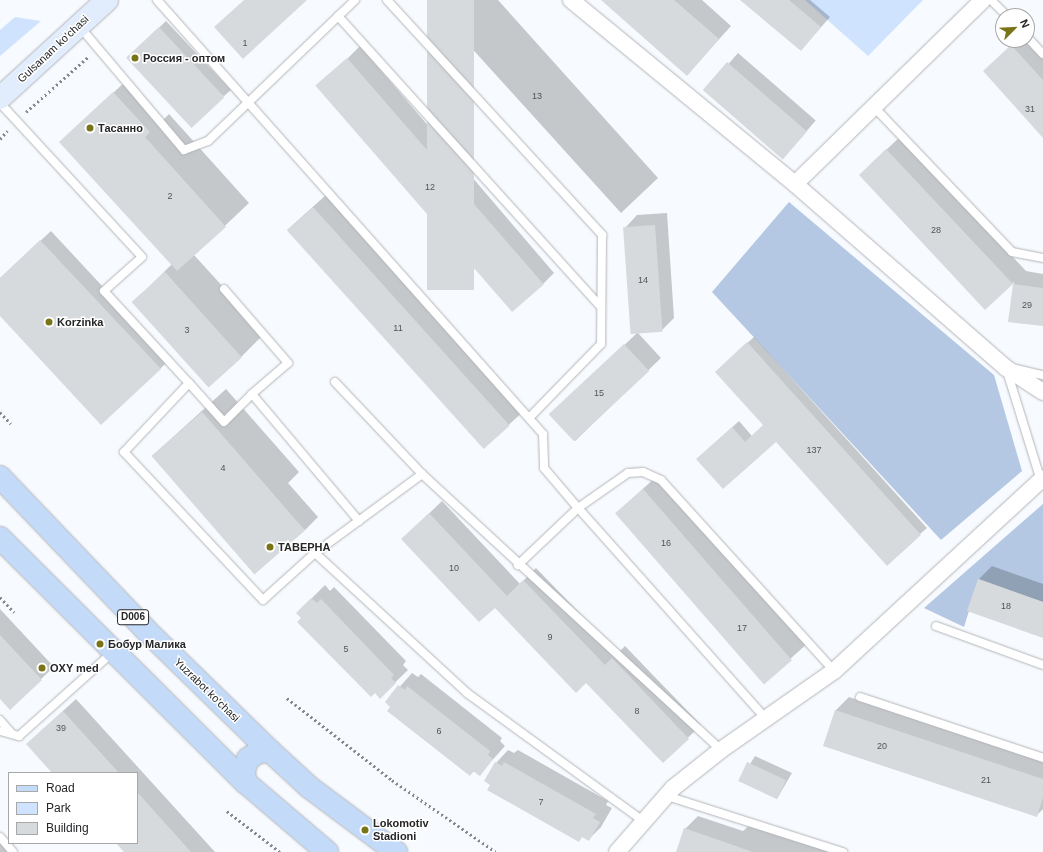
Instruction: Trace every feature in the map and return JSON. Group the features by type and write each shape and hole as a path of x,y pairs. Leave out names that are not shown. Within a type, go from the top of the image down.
{"main road":[{"name":"Gulsanam ko'chasi","path":"0,98 107,0"},
{"name":"Yuzrabot ko'chasi","path":"0,477 146,630 270,751 309,787 396,852"},
{"path":"0,538 245,782 327,852"},
{"path":"245,782 244,770 248,759 258,752 270,751"}],"street":[{"path":"570,0 796,184 1006,368 1043,392"},
{"path":"796,184 983,0"},
{"path":"617,852 667,796 721,750 767,720 834,672 1042,480"}],"lane":[{"path":"157,0 530,417 546,444 544,468 767,720"},
{"path":"79,25 184,150 208,141 247,100 355,0"},
{"path":"387,0 602,236 601,344 530,417"},
{"path":"991,0 998,8"},
{"path":"338,16 601,307"},
{"path":"1035,46 1043,54"},
{"path":"0,103 142,257 104,291 190,383 224,422 252,394 288,363 224,289"},
{"path":"874,107 1012,252 1043,258"},
{"path":"1042,480 1006,368 1043,374"},
{"path":"335,382 422,474 518,565 721,750"},
{"path":"190,383 124,452 263,600 315,553 422,474"},
{"path":"252,394 359,521"},
{"path":"518,565 578,508 628,473 643,472 661,480 834,672"},
{"path":"315,553 466,693 644,821"},
{"path":"936,626 1043,665"},
{"path":"0,731 19,736 113,652"},
{"path":"860,697 1043,758"},
{"path":"0,720 12,734"},
{"path":"667,796 843,852"},
{"path":"0,837 13,852"}],"path":[{"path":"0,139 98,49"},
{"path":"0,412 11,424"},
{"path":"0,597 14,612"},
{"path":"287,698 392,780 496,852"},
{"path":"227,811 280,852"}],"green space":[{"path":"805,0 923,0 868,56"},
{"path":"15,17 41,21 0,56 0,30"}],"shaded area":[{"path":"789,202 994,375 1022,471 941,540 712,292"},
{"path":"1043,504 1043,602 979,579 964,627 924,608"}],"building":[{"path":"244,0 307,0 243,59 214,27"},
{"path":"427,0 474,0 474,290 427,290"},
{"path":"601,0 674,0 719,39 687,76"},
{"path":"740,0 789,0 821,27 801,51"},
{"path":"159,27 224,97 192,128 126,58"},
{"path":"1008,48 1014,48 1043,80 1043,138 983,71"},
{"path":"347,58 544,284 512,312 315,86"},
{"path":"727,62 807,132 783,159 703,90"},
{"path":"113,92 150,132 145,137 226,227 177,271 59,142"},
{"path":"886,149 1013,284 985,310 859,175"},
{"path":"313,207 510,425 484,449 287,230"},
{"path":"655,225 662,332 631,334 623,227"},
{"path":"40,240 161,369 101,425 0,316 0,278"},
{"path":"165,272 242,357 209,388 132,302"},
{"path":"1013,284 1043,288 1043,326 1008,322"},
{"path":"747,342 921,535 887,566 776,442 723,489 696,459 732,427 745,442 763,425 715,372"},
{"path":"624,344 649,371 574,441 549,414"},
{"path":"202,412 305,530 254,574 151,456"},
{"path":"643,489 792,660 764,685 615,513"},
{"path":"429,513 507,596 523,580 605,665 612,658 689,739 663,763 586,683 576,693 495,608 479,622 401,539"},
{"path":"978,579 1043,602 1043,638 967,611"},
{"path":"311,598 317,603 321,599 394,675 391,678 396,683 380,699 375,693 371,697 297,622 301,618 296,613"},
{"path":"0,635 42,680 10,710 0,699"},
{"path":"398,685 405,690 407,686 490,751 488,755 493,759 480,776 473,771 470,776 387,711 390,707 385,702"},
{"path":"835,710 1043,779 1043,797 1037,817 823,746"},
{"path":"63,711 118,772 51,772 26,744"},
{"path":"495,762 502,766 504,762 596,814 593,818 600,822 589,841 582,837 579,842 487,790 490,785 484,781"},
{"path":"747,762 786,780 777,799 738,781"},
{"path":"138,793 191,852 124,852 117,844 138,844"},
{"path":"684,828 753,852 676,852"}],"place":[{"name":"Россия - оптом","path":"135,58"},
{"name":"Тасанно","path":"90,128"},
{"name":"Korzinka","path":"49,322"},
{"name":"ТАВЕРНА","path":"270,547"},
{"name":"Бобур Малика","path":"100,644"},
{"name":"OXY med","path":"42,668"},
{"name":"Lokomotiv Stadioni","path":"365,830"}]}
